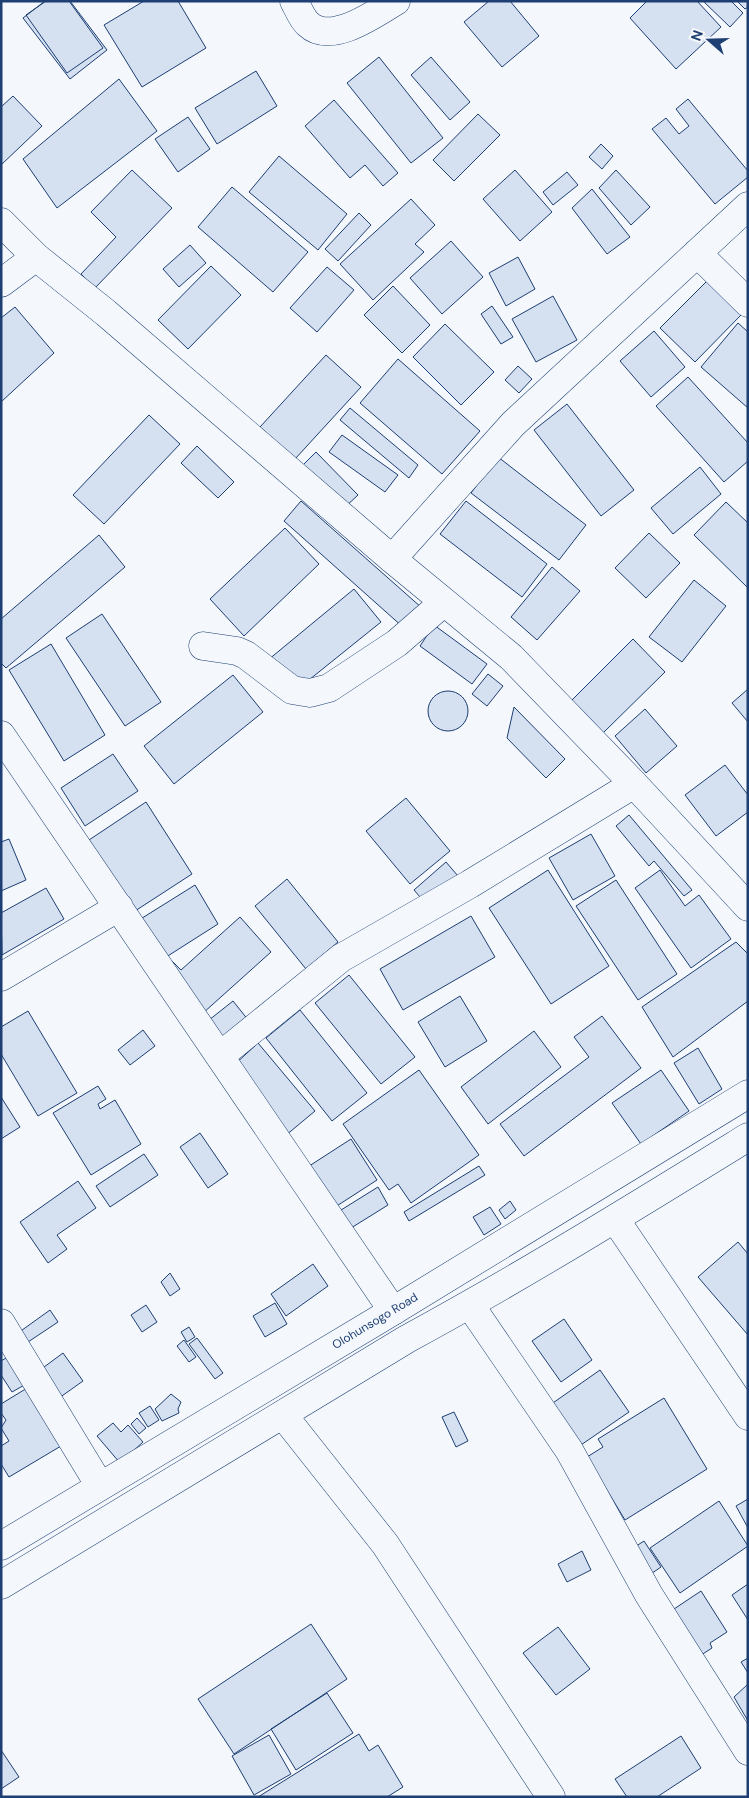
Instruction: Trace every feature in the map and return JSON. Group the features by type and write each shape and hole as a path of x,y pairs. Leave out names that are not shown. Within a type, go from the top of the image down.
{"street":[{"path":"294,1 309,25 327,32 353,26 396,1"},
{"path":"392,559 513,424 748,206"},
{"path":"1,222 36,257 106,313 392,559 511,657 634,784 748,907"},
{"path":"697,253 748,303"},
{"path":"1,283 36,257"},
{"path":"203,646 246,654 292,690 310,692 330,688 382,653 444,602"},
{"path":"1,735 394,1311"},
{"path":"220,1056 341,958 470,884 634,784"},
{"path":"1,977 118,907"},
{"name":"Olohunsogo Road","path":"1,1546 394,1311 748,1094"},
{"path":"1,1585 407,1339 470,1305 748,1137"},
{"path":"615,1219 748,1416"},
{"path":"470,1305 570,1450 650,1595 748,1751"},
{"path":"1,1323 100,1486"},
{"path":"282,1415 385,1544 551,1797"}],"building":[{"path":"45,1 70,1 107,50 70,79 23,18"},
{"path":"46,1 69,1 103,48 67,73 26,15"},
{"path":"144,1 178,1 206,48 142,87 104,25"},
{"path":"489,1 510,1 539,36 502,67 464,22"},
{"path":"647,1 697,1 721,27 676,69 630,18"},
{"path":"703,1 731,1 743,13 730,27"},
{"path":"737,1 748,1 748,7 745,9"},
{"path":"379,57 443,138 411,163 347,83"},
{"path":"431,57 470,102 450,120 411,75"},
{"path":"256,71 277,106 217,144 195,108"},
{"path":"119,79 157,131 57,208 23,159"},
{"path":"13,96 42,126 1,165 1,107"},
{"path":"688,99 748,171 748,177 715,204 652,129 666,118 679,134 689,126 676,109"},
{"path":"334,100 398,173 383,186 365,165 350,178 305,126"},
{"path":"478,114 500,135 454,181 433,160"},
{"path":"188,117 210,149 178,172 155,139"},
{"path":"601,144 613,156 602,169 589,157"},
{"path":"279,156 347,214 318,250 249,192"},
{"path":"132,170 172,208 95,288 81,274 116,237 91,212"},
{"path":"515,170 552,212 520,241 483,199"},
{"path":"616,170 650,207 631,225 599,188"},
{"path":"567,172 578,185 553,205 543,192"},
{"path":"232,187 308,252 273,292 198,227"},
{"path":"592,189 630,237 607,254 572,208"},
{"path":"411,199 435,225 415,244 424,252 373,300 340,264"},
{"path":"359,213 371,225 338,261 325,249"},
{"path":"451,241 483,277 442,314 410,278"},
{"path":"190,245 206,263 179,287 163,269"},
{"path":"518,257 535,289 506,306 489,273"},
{"path":"211,266 241,295 188,349 158,320"},
{"path":"327,267 354,290 317,332 290,308"},
{"path":"707,281 741,315 695,362 660,328"},
{"path":"393,286 430,325 402,353 364,315"},
{"path":"553,296 577,340 536,362 512,319"},
{"path":"492,306 513,337 501,344 481,314"},
{"path":"15,307 54,353 1,402 1,318"},
{"path":"738,323 748,332 748,408 701,367"},
{"path":"445,324 494,372 461,405 413,357"},
{"path":"654,331 685,367 651,397 620,361"},
{"path":"326,355 361,387 295,459 260,427"},
{"path":"398,359 480,431 442,474 360,403"},
{"path":"518,366 532,379 519,393 505,380"},
{"path":"688,377 748,443 748,461 724,482 656,406"},
{"path":"567,404 634,490 601,516 534,430"},
{"path":"350,408 418,465 409,478 340,420"},
{"path":"149,415 180,444 104,524 73,495"},
{"path":"342,435 398,475 385,492 329,452"},
{"path":"197,446 234,482 218,498 181,463"},
{"path":"316,452 358,495 343,509 301,467"},
{"path":"498,457 586,525 559,560 471,493"},
{"path":"700,467 721,494 673,534 651,508"},
{"path":"301,501 422,608 404,628 284,521"},
{"path":"466,501 547,564 522,597 440,534"},
{"path":"726,502 748,523 748,588 694,535"},
{"path":"285,528 319,564 244,636 210,599"},
{"path":"649,533 680,563 646,598 615,568"},
{"path":"99,535 125,567 6,668 1,663 1,619"},
{"path":"552,567 580,591 537,640 511,617"},
{"path":"694,580 726,606 682,662 649,637"},
{"path":"354,589 381,622 294,692 268,660"},
{"path":"102,614 161,702 125,726 66,638"},
{"path":"434,625 487,664 472,684 420,646"},
{"path":"633,639 665,672 601,735 569,703"},
{"path":"51,644 105,735 64,761 9,670"},
{"path":"488,674 503,686 487,706 472,694"},
{"path":"233,675 263,712 174,784 144,746"},
{"path":"748,689 748,722 732,703"},
{"path":"452,691 459,694 465,700 468,711 467,719 459,728 452,731 444,731 437,728 429,719 428,707 431,700 440,692"},
{"path":"514,707 565,759 546,778 507,738"},
{"path":"645,709 677,746 646,773 615,736"},
{"path":"113,754 138,791 85,826 61,788"},
{"path":"725,765 748,795 748,812 716,836 685,795"},
{"path":"406,798 450,851 410,884 366,831"},
{"path":"146,802 192,874 135,911 89,840"},
{"path":"629,815 692,890 684,896 654,861 649,866 616,826"},
{"path":"591,834 615,876 573,900 549,858"},
{"path":"9,839 26,880 1,891 1,842"},
{"path":"446,862 458,876 426,904 414,890"},
{"path":"548,870 609,966 551,1004 489,908"},
{"path":"660,870 685,906 699,895 731,939 691,968 635,888"},
{"path":"287,879 338,942 306,969 255,906"},
{"path":"616,880 677,974 638,1000 576,906"},
{"path":"195,885 218,924 163,959 139,920"},
{"path":"46,888 64,919 2,955 1,913"},
{"path":"471,916 495,957 403,1010 380,969"},
{"path":"240,917 271,952 202,1014 163,970 172,961 181,970"},
{"path":"736,942 748,954 748,1001 673,1057 642,1007"},
{"path":"349,975 415,1057 381,1084 315,1003"},
{"path":"460,996 487,1041 445,1067 418,1022"},
{"path":"233,1001 249,1021 220,1045 204,1024"},
{"path":"300,1010 367,1093 332,1121 266,1038"},
{"path":"28,1011 77,1093 38,1116 1,1054 1,1027"},
{"path":"602,1016 641,1068 524,1156 500,1124 589,1057 574,1037"},
{"path":"143,1030 155,1046 130,1065 118,1050"},
{"path":"534,1031 561,1067 488,1124 461,1087"},
{"path":"258,1043 315,1111 285,1136 233,1066"},
{"path":"698,1048 722,1089 699,1104 674,1063"},
{"path":"419,1070 479,1155 411,1203 398,1184 389,1190 343,1124"},
{"path":"661,1070 689,1111 641,1144 612,1103"},
{"path":"98,1086 106,1099 98,1104 100,1109 115,1100 141,1144 91,1175 53,1113"},
{"path":"1,1097 20,1127 1,1139"},
{"path":"200,1133 228,1174 208,1188 180,1147"},
{"path":"351,1139 377,1180 329,1211 303,1170"},
{"path":"144,1154 158,1175 110,1207 96,1186"},
{"path":"479,1166 485,1175 409,1221 404,1212"},
{"path":"78,1181 96,1208 57,1235 67,1249 48,1263 20,1222"},
{"path":"378,1187 388,1205 343,1233 333,1215"},
{"path":"510,1201 516,1210 505,1219 499,1210"},
{"path":"490,1207 501,1224 484,1235 473,1217"},
{"path":"738,1242 748,1254 748,1335 698,1277"},
{"path":"313,1264 328,1286 286,1316 271,1294"},
{"path":"170,1273 180,1289 170,1296 161,1282"},
{"path":"275,1303 287,1324 265,1337 253,1316"},
{"path":"146,1305 157,1322 142,1332 131,1315"},
{"path":"50,1310 58,1322 25,1344 18,1333"},
{"path":"564,1319 592,1360 561,1382 532,1341"},
{"path":"189,1327 195,1337 187,1342 181,1332"},
{"path":"197,1338 223,1373 215,1379 189,1344"},
{"path":"184,1340 196,1357 189,1362 177,1346"},
{"path":"63,1353 83,1381 59,1398 40,1370"},
{"path":"11,1355 28,1383 12,1392 1,1375 1,1361"},
{"path":"600,1370 629,1412 578,1447 550,1405"},
{"path":"32,1385 66,1443 9,1477 1,1464 1,1446 9,1441 1,1428 6,1420 1,1413 1,1404"},
{"path":"171,1394 181,1402 178,1409 179,1413 162,1421 155,1409"},
{"path":"664,1398 707,1469 625,1520 587,1457 603,1447 598,1439"},
{"path":"150,1406 159,1420 148,1427 139,1413"},
{"path":"454,1412 468,1441 456,1447 442,1417"},
{"path":"137,1418 146,1428 139,1434 131,1424"},
{"path":"113,1423 121,1432 128,1425 143,1442 120,1463 97,1436"},
{"path":"748,1499 748,1528 736,1506"},
{"path":"719,1501 748,1546 680,1593 650,1548"},
{"path":"644,1541 661,1567 645,1578 627,1552"},
{"path":"582,1551 591,1570 567,1582 558,1564"},
{"path":"748,1584 748,1620 732,1595"},
{"path":"701,1591 727,1632 710,1643 712,1648 695,1659 665,1615"},
{"path":"311,1624 347,1679 234,1754 198,1699"},
{"path":"558,1627 590,1669 556,1695 523,1653"},
{"path":"748,1658 748,1673 741,1662"},
{"path":"748,1684 748,1721 734,1697"},
{"path":"327,1693 353,1733 296,1770 271,1729"},
{"path":"359,1734 369,1751 378,1745 403,1787 387,1797 258,1797"},
{"path":"269,1735 291,1774 254,1795 232,1756"},
{"path":"681,1736 701,1768 657,1797 627,1797 615,1779"},
{"path":"1,1750 19,1777 1,1789"}]}
